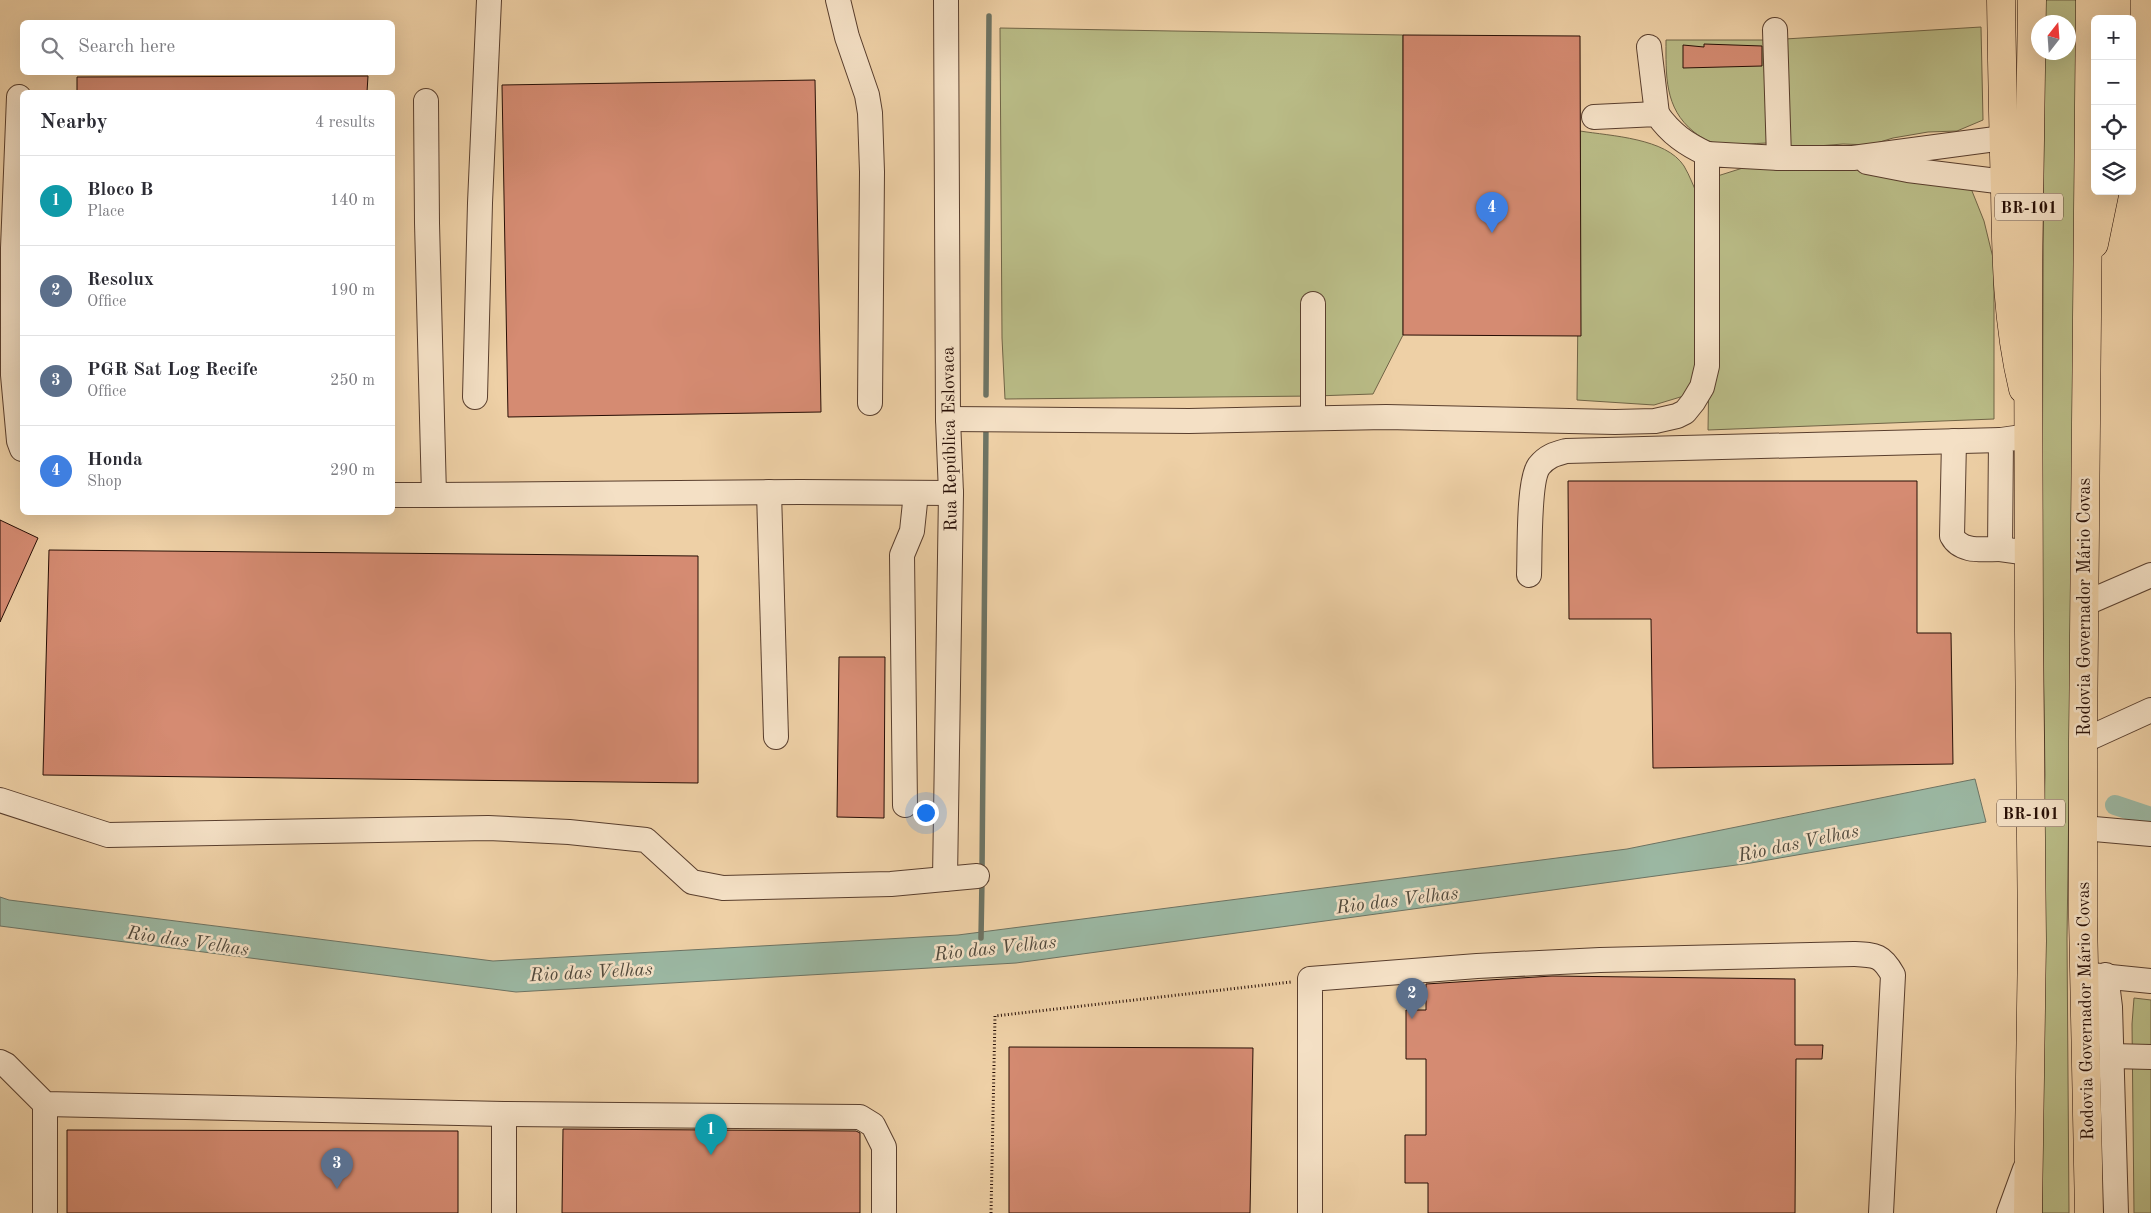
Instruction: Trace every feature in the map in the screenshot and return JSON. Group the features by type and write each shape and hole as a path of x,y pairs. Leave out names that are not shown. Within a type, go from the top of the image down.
{"main road":[{"path":"2001,0 2009,317 2029,425"},
{"name":"BR-101","path":"2028,1213 2032,941 2028,279 2032,0"},
{"name":"Rodovia Governador Mário Covas","path":"2089,1213 2095,975 2083,828 2083,741 2090,0"},
{"path":"2116,0 2116,15"},
{"path":"2086,280 2104,195"}],"street":[{"path":"476,397 480,203 489,0"},
{"path":"838,0 847,37 867,95 870,113 872,172 870,403"},
{"name":"Rua República Eslovaca","path":"944,879 951,493 948,419 946,0"},
{"path":"2127,15 2129,0"},
{"path":"1775,30 1779,158"},
{"path":"1648,47 1657,114 1667,128 1685,143 1707,154 1779,158 1853,158 2003,138"},
{"path":"19,97 13,248 12,375 20,443"},
{"path":"426,101 434,495"},
{"path":"1594,117 1657,114"},
{"path":"948,419 1189,421 1386,417 1615,422 1655,421 1676,416 1685,412 1694,402 1702,387 1707,366 1707,154"},
{"path":"1853,158 1908,170 2005,182"},
{"path":"1313,304 1313,418"},
{"path":"1529,575 1533,483 1538,468 1549,456 1566,451 2001,440 2029,425"},
{"path":"2000,549 2001,440"},
{"path":"1954,441 1952,536 1956,544 1965,548 2000,549 2029,553"},
{"path":"769,492 776,737"},
{"path":"395,495 769,492 951,493"},
{"path":"905,805 902,555 912,531 916,493"},
{"path":"2084,604 2151,575"},
{"path":"2083,741 2151,710"},
{"path":"0,800 108,835 488,828 569,832 646,840 692,882 723,888 891,884 977,876"},
{"path":"2083,828 2151,834"},
{"path":"1310,1213 1310,980 1477,966 1600,960 1874,955 1886,961 1893,975 1881,1213"},
{"path":"2095,975 2151,981"},
{"path":"2095,975 2110,1007 2116,1213"},
{"path":"2112,1056 2151,1057"},
{"path":"0,1062 6,1065 45,1104 504,1114 860,1116 873,1125 884,1147 884,1213"},
{"path":"45,1104 46,1213"},
{"path":"504,1114 504,1213"},
{"path":"2009,1213 2028,1160"}],"path":[{"path":"991,1213 995,1016 1310,980"}],"green space":[{"path":"2044,0 2080,0 2067,938 2069,1213 2042,1213 2042,907 2045,775 2042,556 2044,60 2076,60 2076,15 2044,15"},
{"path":"1981,27 1983,120 1957,131 1928,132 1893,138 1870,145 1843,144 1792,148 1785,140 1785,39"},
{"path":"1000,28 1403,35 1403,335 1373,394 1005,399 1002,338"},
{"path":"1666,40 1771,40 1767,143 1716,144 1701,137 1684,123 1672,102 1669,90 1666,66"},
{"path":"1580,131 1637,140 1665,149 1684,166 1699,198 1708,179 1768,160 1858,166 1968,181 1984,221 1994,262 1994,419 1708,430 1709,367 1687,395 1654,405 1577,400"},
{"path":"2134,998 2151,1000 2151,1213 2134,1213 2132,1024"}],"water":[{"path":"1975,779 1986,822 1751,863 1016,963 516,992 0,926 0,897 9,900 493,961 958,935 1627,849"}],"building":[{"path":"1403,35 1580,36 1581,336 1403,335"},
{"path":"1704,44 1762,46 1762,66 1683,68 1683,45 1704,47"},
{"path":"368,76 367,90 77,90 77,77"},
{"path":"815,80 821,412 508,417 502,85"},
{"path":"1568,481 1917,481 1917,633 1951,633 1953,764 1653,768 1651,619 1569,619"},
{"path":"0,520 38,538 0,622"},
{"path":"49,550 698,556 698,783 43,775"},
{"path":"839,657 885,657 884,818 837,817"},
{"path":"1552,976 1795,979 1795,1045 1823,1045 1822,1059 1796,1059 1795,1213 1428,1213 1428,1183 1405,1183 1405,1135 1426,1135 1426,1059 1406,1059 1406,1010 1426,1010 1426,984"},
{"path":"1009,1047 1253,1048 1250,1213 1009,1213"},
{"path":"563,1129 856,1131 860,1133 860,1213 562,1213"},
{"path":"67,1130 458,1131 458,1213 67,1213"}],"waterway":[{"path":"986,395 989,16"},
{"path":"982,871 986,425"},
{"name":"Rio das Velhas","path":"2115,805 2151,817"},
{"path":"981,938 982,880"}],"place":[{"name":"Honda","path":"1492,233"},
{"name":"Resolux","path":"1412,1019"},
{"name":"Bloco B","path":"711,1155"},
{"name":"PGR Sat Log Recife","path":"337,1189"}]}
